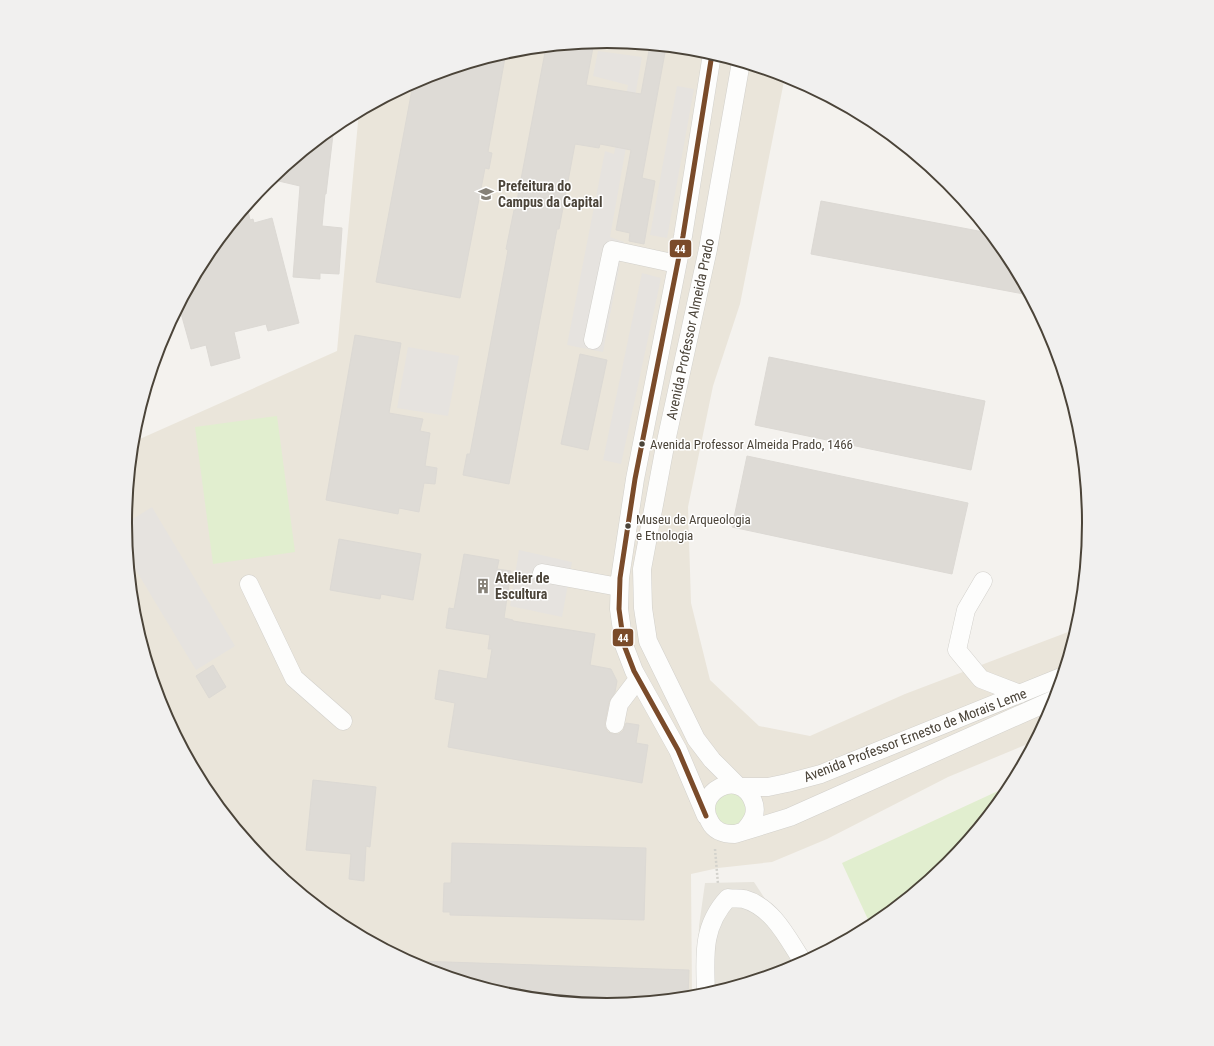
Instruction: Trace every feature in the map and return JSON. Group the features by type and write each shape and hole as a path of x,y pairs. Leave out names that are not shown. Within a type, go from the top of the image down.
{"street":[{"name":"Avenida Professor Almeida Prado","path":"710,822 678,750 638,678 624,645 619,609 619,588 635,479 683,236 711,60"},
{"name":"Avenida Professor Almeida Prado","path":"740,67 708,249 665,446 642,569 643,608 648,641 696,739 712,760 740,786"},
{"path":"686,214 692,219 698,220 715,212"},
{"path":"683,236 699,238 708,249"},
{"path":"593,340 612,250 677,264"},
{"path":"542,573 619,588"},
{"path":"983,581 966,610 957,650 981,679 1020,694"},
{"path":"249,584 294,678 343,721"},
{"path":"616,724 619,704 638,678"},
{"name":"Avenida Professor Ernesto de Morais Leme","path":"740,786 768,787 821,774 1056,679"},
{"name":"Avenida Professor Ernesto de Morais Leme","path":"744,831 790,817 1047,703"},
{"path":"724,785 740,786 751,794 756,807 753,821 744,831 735,834 726,834 710,822 706,803 713,792 724,785"},
{"path":"706,988 706,942 719,907 728,898 743,899 757,904 766,911 779,924 799,957"}],"path":[{"path":"710,822 719,907"}],"shaded area":[{"path":"576,49 638,49 669,52 730,64 784,82 740,304 713,386 688,507 691,603 710,680 759,726 810,736 905,694 1069,632 1057,676 1046,705 1027,744 948,777 827,839 772,862 718,868 691,874 692,990 638,997 607,998 545,994 514,989 454,973 425,962 369,934 318,900 271,859 230,812 212,787 181,733 157,676 141,616 133,554 133,492 140,439 337,351 358,119 397,97 454,73 514,57"},
{"path":"598,51 642,57 610,237 624,242 603,352 567,345 605,151 614,154 628,85 593,76"},
{"path":"677,86 694,89 667,238 650,235"},
{"path":"642,273 661,278 621,464 603,460"},
{"path":"408,347 459,356 448,416 397,408"},
{"path":"152,507 235,646 196,670 134,567 132,520"},
{"path":"519,550 572,562 562,617 510,606"},
{"path":"754,882 803,956 760,973 697,989 699,926 705,883"}],"green space":[{"path":"277,416 295,552 213,564 195,427"},
{"path":"728,790 747,801 744,823 723,829 711,803"},
{"path":"1000,790 984,812 943,859 896,900 868,920 842,863"}],"building":[{"path":"593,48 586,85 641,94 649,50 665,52 642,178 655,181 644,244 629,241 630,233 616,230 631,150 600,144 599,148 575,144 559,229 557,229 509,484 463,475 467,454 470,454 508,250 506,249 514,210 515,211 545,52"},
{"path":"505,59 488,152 492,153 489,169 485,168 460,298 376,282 412,90 454,73"},
{"path":"333,135 322,226 342,228 339,274 320,273 320,279 293,277 300,186 278,181 318,146"},
{"path":"821,201 982,232 1002,259 1022,294 811,254"},
{"path":"248,212 250,220 253,219 254,223 272,218 299,323 268,331 266,324 234,332 240,358 211,366 206,345 191,349 181,313 212,259"},
{"path":"355,335 401,343 389,413 423,419 420,431 430,433 425,466 437,468 435,484 424,483 419,512 399,508 398,514 326,500"},
{"path":"580,354 607,360 588,450 561,444"},
{"path":"769,357 985,401 971,470 755,425"},
{"path":"747,456 968,503 952,574 732,527"},
{"path":"339,539 421,554 413,600 381,594 380,599 330,590"},
{"path":"464,554 499,560 497,569 511,571 504,618 513,621 595,634 590,665 611,669 617,681 615,692 609,702 605,727 608,732 619,734 623,731 626,723 639,725 636,743 648,745 642,783 448,747 455,703 435,699 439,670 487,679 492,649 488,649 490,635 446,628 449,608 454,609"},
{"path":"213,665 226,687 209,698 196,676"},
{"path":"313,780 376,787 370,847 366,846 364,881 349,879 351,854 306,850"},
{"path":"452,843 646,848 644,920 450,915 450,912 443,912 444,883 451,883"},
{"path":"423,961 689,970 688,991 638,997 576,997 514,989 484,982 454,973"}],"transit line":[{"name":"44","path":"706,816 678,750 634,671 624,645 619,609 620,578 635,479 683,236 711,60"}],"place":[{"name":"Prefeitura do Campus da Capital","path":"486,194"},
{"name":"Avenida Professor Almeida Prado, 1466","path":"642,444"},
{"name":"Museu de Arqueologia e Etnologia","path":"628,526"},
{"name":"Atelier de Escultura","path":"483,586"}]}
